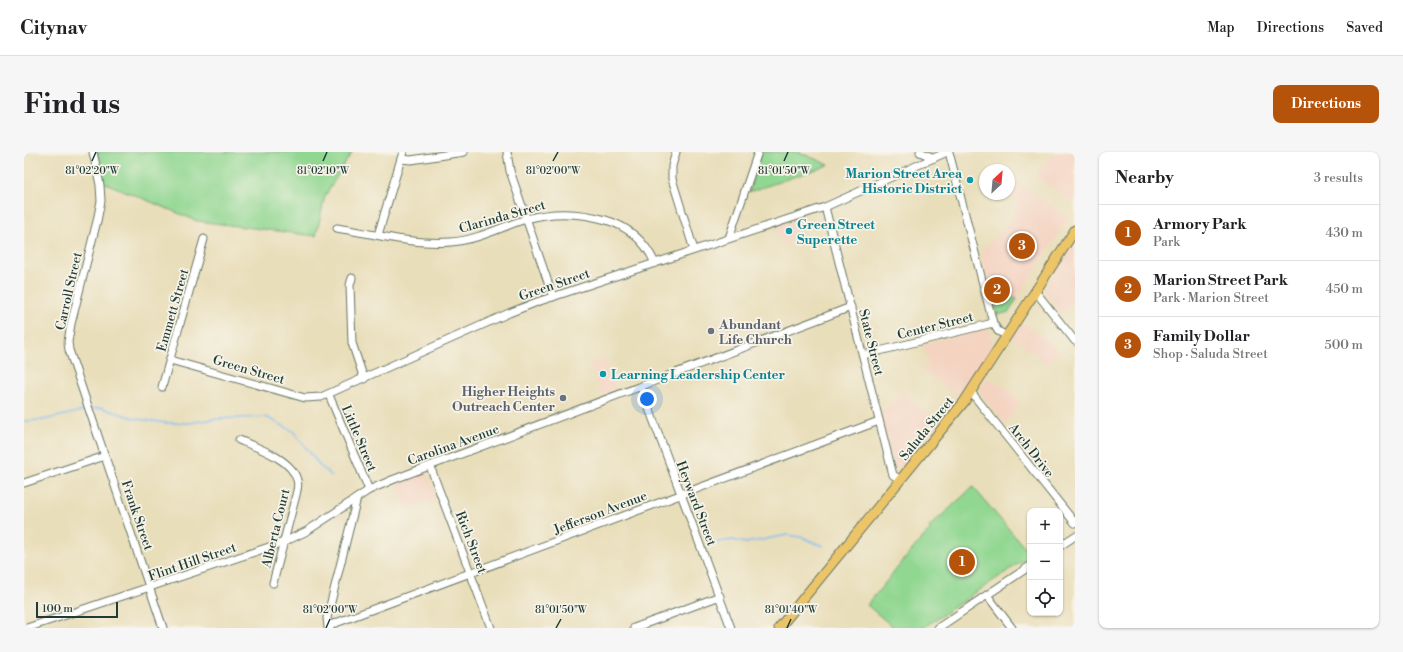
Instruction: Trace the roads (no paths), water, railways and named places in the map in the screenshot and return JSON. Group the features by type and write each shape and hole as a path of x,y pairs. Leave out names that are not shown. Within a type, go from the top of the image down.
{"main road":[{"name":"Saluda Street","path":"779,628 901,480 971,392 1075,230"}],"street":[{"name":"Carroll Street","path":"93,152 100,185 100,201 68,342 69,350 105,456"},
{"path":"378,235 402,155 411,160 464,152"},
{"path":"507,152 510,171 553,297"},
{"path":"676,152 672,166 672,179 694,250"},
{"path":"729,238 758,152"},
{"path":"920,152 934,158"},
{"path":"948,152 993,323"},
{"name":"Green Street","path":"170,360 305,398 315,398 329,395 509,313 825,206 948,152"},
{"name":"State Street","path":"825,206 864,355 893,475 901,480"},
{"name":"Clarinda Street","path":"337,228 430,243 459,241 526,220 553,214 573,213 593,216 625,228 635,235 650,252 655,263"},
{"name":"Emmett Street","path":"162,387 204,239"},
{"path":"352,278 350,285 351,336 364,379"},
{"path":"1035,291 1075,341"},
{"name":"Carolina Avenue","path":"357,498 369,490 392,480 851,307"},
{"name":"Center Street","path":"864,355 993,323 998,331 1007,336"},
{"name":"Heyward Street","path":"641,387 732,628"},
{"name":"Arch Drive","path":"971,392 1075,523"},
{"name":"Little Street","path":"329,395 369,490"},
{"name":"Jefferson Avenue","path":"329,628 333,624 879,421"},
{"name":"Alberta Court","path":"239,440 275,457 288,465 296,474 298,481 273,583"},
{"path":"24,482 105,456"},
{"name":"Frank Street","path":"105,456 163,628"},
{"name":"Rich Street","path":"430,466 491,628"},
{"path":"329,628 327,618 357,498"},
{"name":"Flint Hill Street","path":"27,628 284,542 307,531 357,498"},
{"path":"1063,544 1075,536"},
{"path":"938,628 1027,568"},
{"path":"987,595 1012,628"},
{"path":"634,628 720,596"}],"waterway":[{"path":"90,409 102,408 137,419 167,423 189,423 214,419 266,417 293,431 321,467 332,476"},
{"path":"24,421 43,420 87,410"},
{"path":"708,544 732,540 746,543 787,535 801,537 823,546"}],"place":[{"name":"Marion Street Area Historic District","path":"970,180"},
{"name":"Green Street Superette","path":"789,231"},
{"name":"Family Dollar","path":"1022,246"},
{"name":"Marion Street Park","path":"997,290"},
{"name":"Abundant Life Church","path":"711,331"},
{"name":"Learning Leadership Center","path":"603,374"},
{"name":"Higher Heights Outreach Center","path":"563,398"},
{"name":"Armory Park","path":"962,562"}]}
